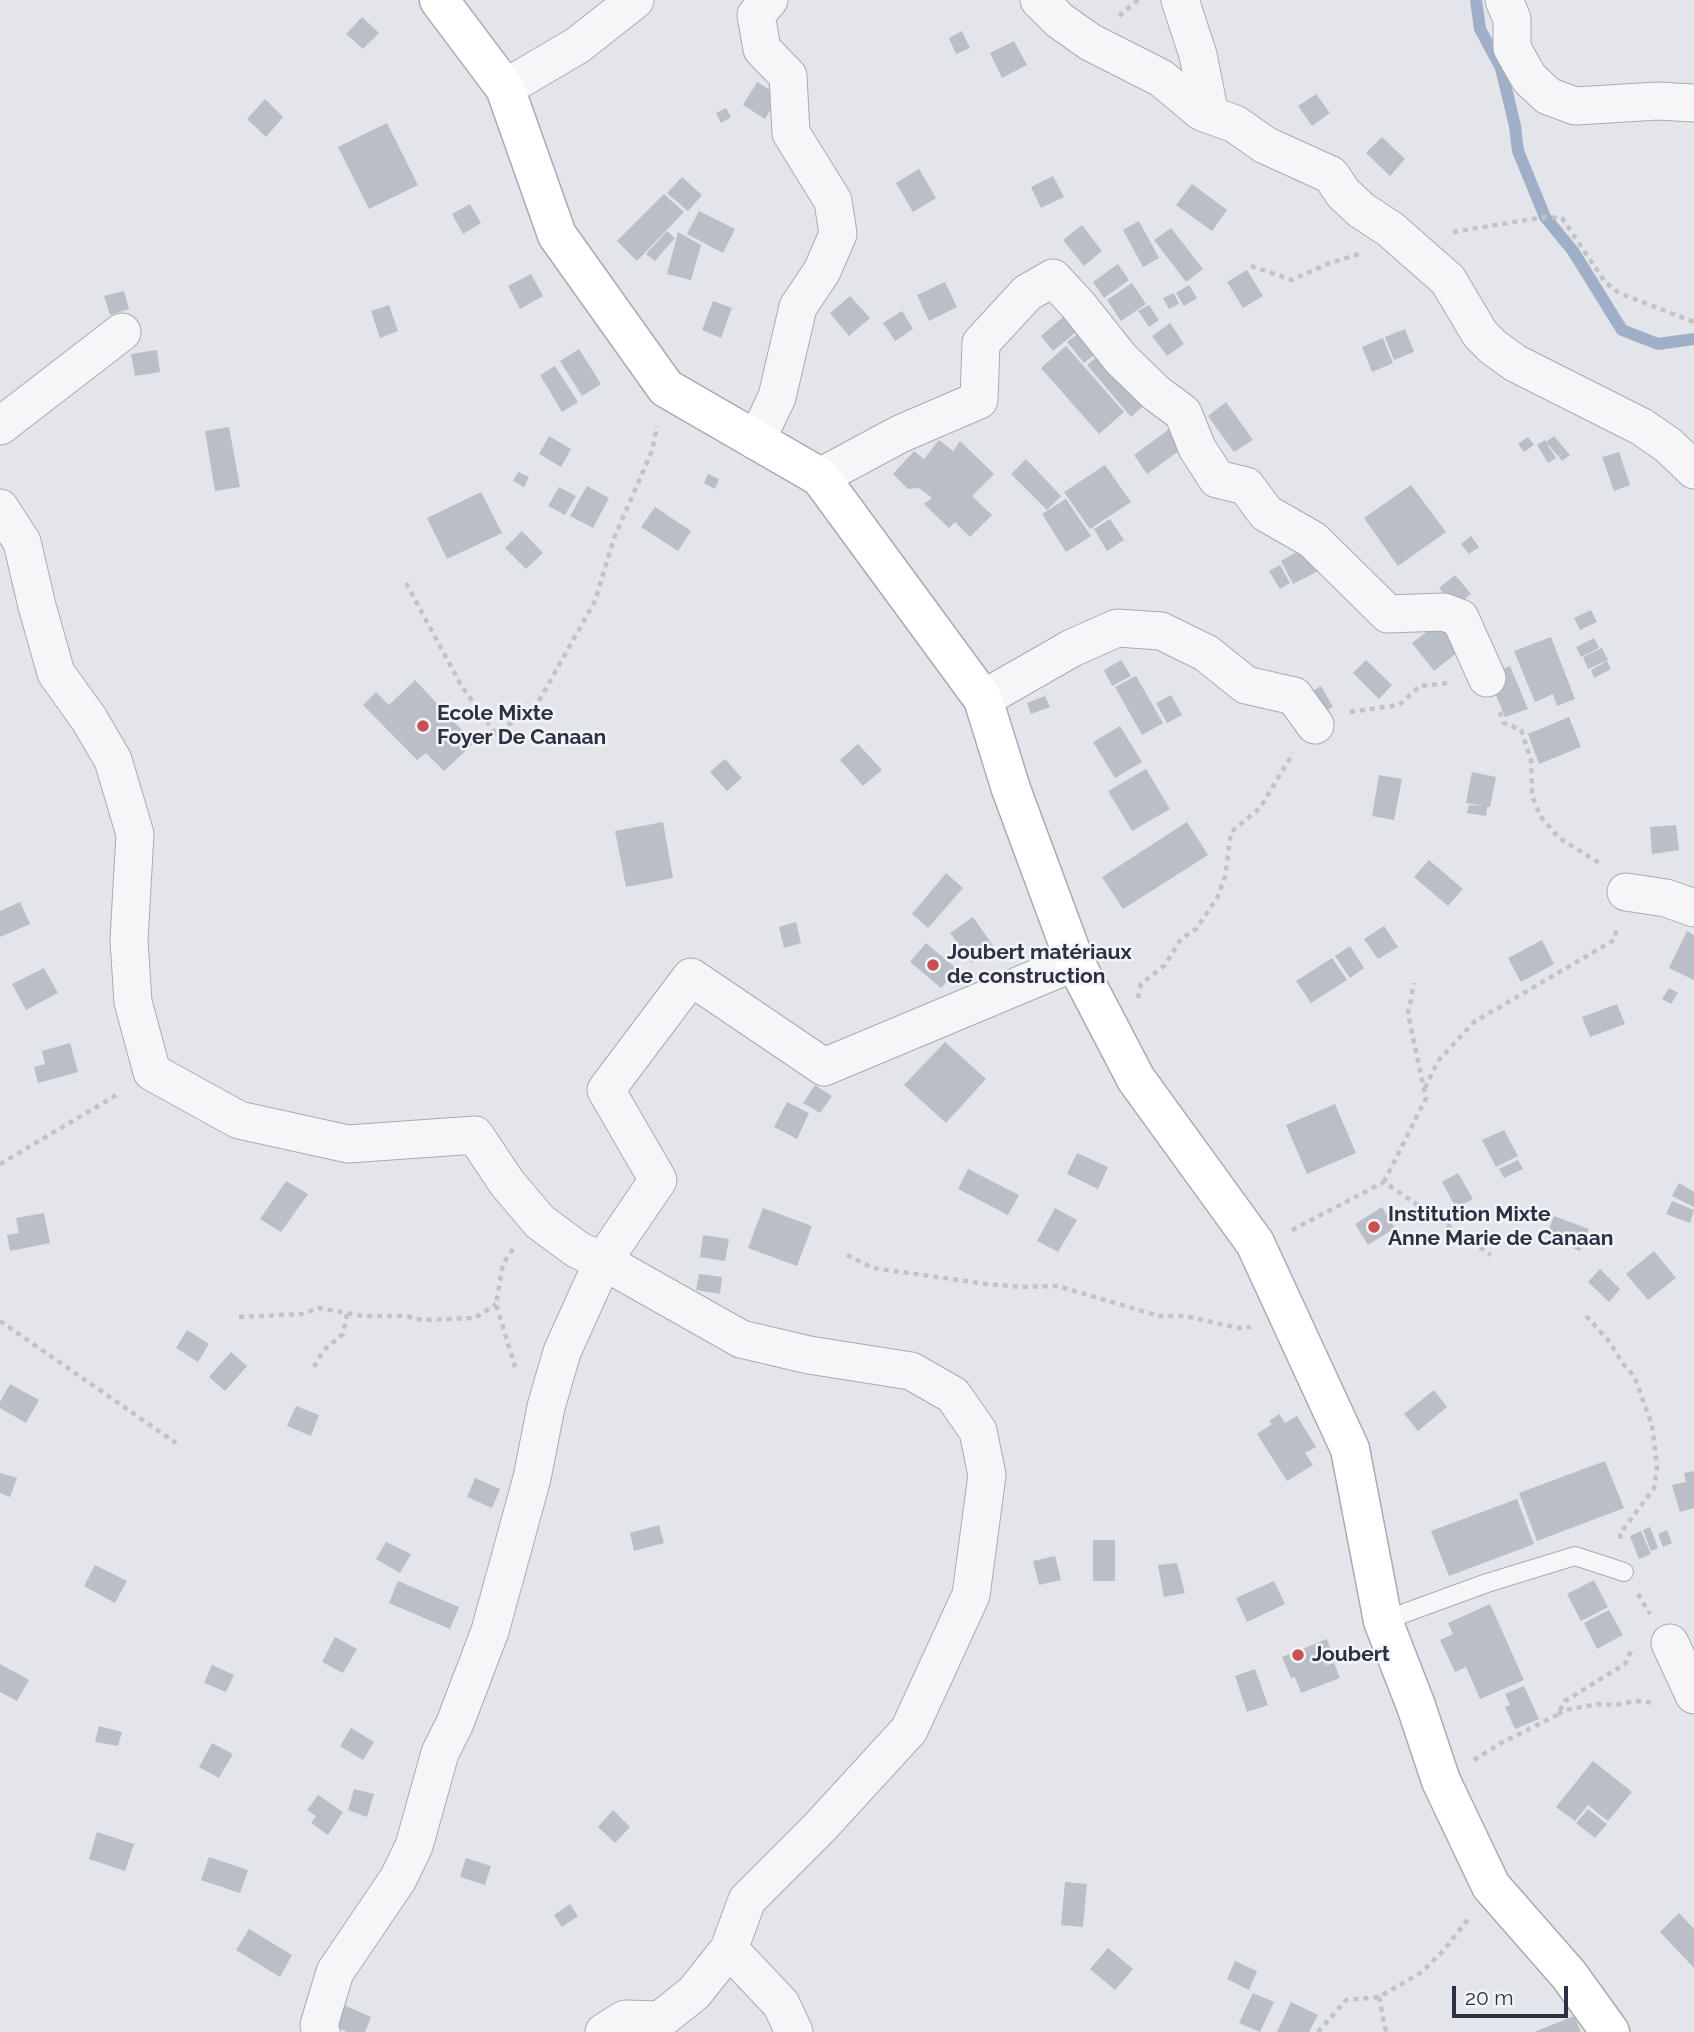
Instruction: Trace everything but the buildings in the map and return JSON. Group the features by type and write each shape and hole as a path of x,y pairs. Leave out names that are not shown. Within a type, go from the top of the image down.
{"street":[{"path":"439,0 505,88 557,235 666,388 820,477 983,699 1011,789 1075,962 1136,1079 1255,1243 1349,1448 1382,1621 1416,1706 1441,1781 1491,1886 1569,1975 1611,2032"},
{"path":"505,88 578,45 635,0"},
{"path":"756,441 777,397 798,307 822,271 838,234 833,201 791,133 788,76 762,49 756,15 769,0"},
{"path":"1039,0 1059,20 1090,42 1161,78 1202,112 1234,124 1265,145 1331,174 1343,193 1361,211 1391,229 1448,280 1480,334 1493,346 1515,363 1642,427 1668,445 1694,470"},
{"path":"1180,0 1198,55 1210,115"},
{"path":"1504,0 1512,19 1512,48 1529,78 1548,96 1575,106 1658,101 1694,103"},
{"path":"820,477 900,434 979,400 981,343 1027,293 1054,278 1121,359 1156,393 1183,413 1197,448 1217,479 1245,486 1266,513 1313,540 1388,614 1444,612 1460,618 1486,678"},
{"path":"0,426 122,332"},
{"path":"0,508 22,542 56,673 89,719 113,761 135,834 128,940 133,1002 152,1072 239,1120 348,1144 475,1135 507,1183 540,1222 578,1250 603,1261 741,1339 809,1355 911,1371 953,1395 978,1431 987,1475 971,1595 909,1730 820,1827 747,1900 729,1949 694,1993 653,2026 625,2019 604,2032"},
{"path":"983,699 1072,648 1117,628 1161,631 1206,653 1245,685 1294,696 1315,725"},
{"path":"1626,892 1666,898 1694,908"},
{"path":"321,2032 319,2025 335,1972 398,1878 414,1846 440,1753 455,1723 490,1631 532,1478 546,1407 562,1352 603,1261 658,1180 606,1090 691,977 824,1067 1075,962"},
{"path":"1653,1642 1680,1699"},
{"path":"729,1949 781,2004 794,2032"}],"lane":[{"path":"1382,1621 1486,1583 1575,1556 1624,1572"}],"path":[{"path":"406,583 461,685 495,733 535,708 595,601 614,538 652,451 666,388"},
{"path":"1137,1008 1141,984 1165,965 1181,939 1196,929 1217,898 1225,877 1231,832 1260,808 1294,752 1315,733 1315,725 1346,712 1399,705 1420,686 1486,678 1504,723 1521,730 1531,760 1532,796 1541,817 1559,838 1608,868 1626,892 1614,940 1474,1022 1438,1061 1425,1088"},
{"path":"1255,1243 1301,1226 1384,1181 1426,1098 1408,1014 1414,983"},
{"path":"0,1164 62,1129 152,1072"},
{"path":"1384,1181 1491,1255"},
{"path":"514,1376 516,1365 496,1304 503,1264 524,1233 540,1222"},
{"path":"847,1255 873,1268 1022,1287 1058,1286 1159,1316 1186,1316 1238,1328 1278,1325 1294,1327"},
{"path":"239,1317 302,1314 319,1308 363,1316 406,1316 422,1320 475,1318 496,1304"},
{"path":"314,1367 324,1350 343,1334 347,1314"},
{"path":"1586,1316 1608,1340 1623,1365 1634,1376 1654,1436 1657,1468 1654,1488 1620,1534"},
{"path":"0,1321 176,1443"},
{"path":"1557,1715 1565,1701 1616,1671 1653,1642"},
{"path":"1441,1781 1501,1743 1565,1710 1598,1704 1680,1699"},
{"path":"1318,2032 1346,2000 1380,1997 1422,1972 1444,1950 1491,1886"},
{"path":"1380,1997 1386,2032"}],"waterway":[{"path":"1476,0 1480,29 1501,68 1518,151 1545,217 1573,251 1622,330 1658,344 1694,339"}],"place":[{"name":"Ecole Mixte Foyer De Canaan","path":"423,726"},
{"name":"Joubert matériaux de construction","path":"933,965"},
{"name":"Institution Mixte Anne Marie de Canaan","path":"1374,1227"},
{"name":"Joubert","path":"1298,1655"}]}
